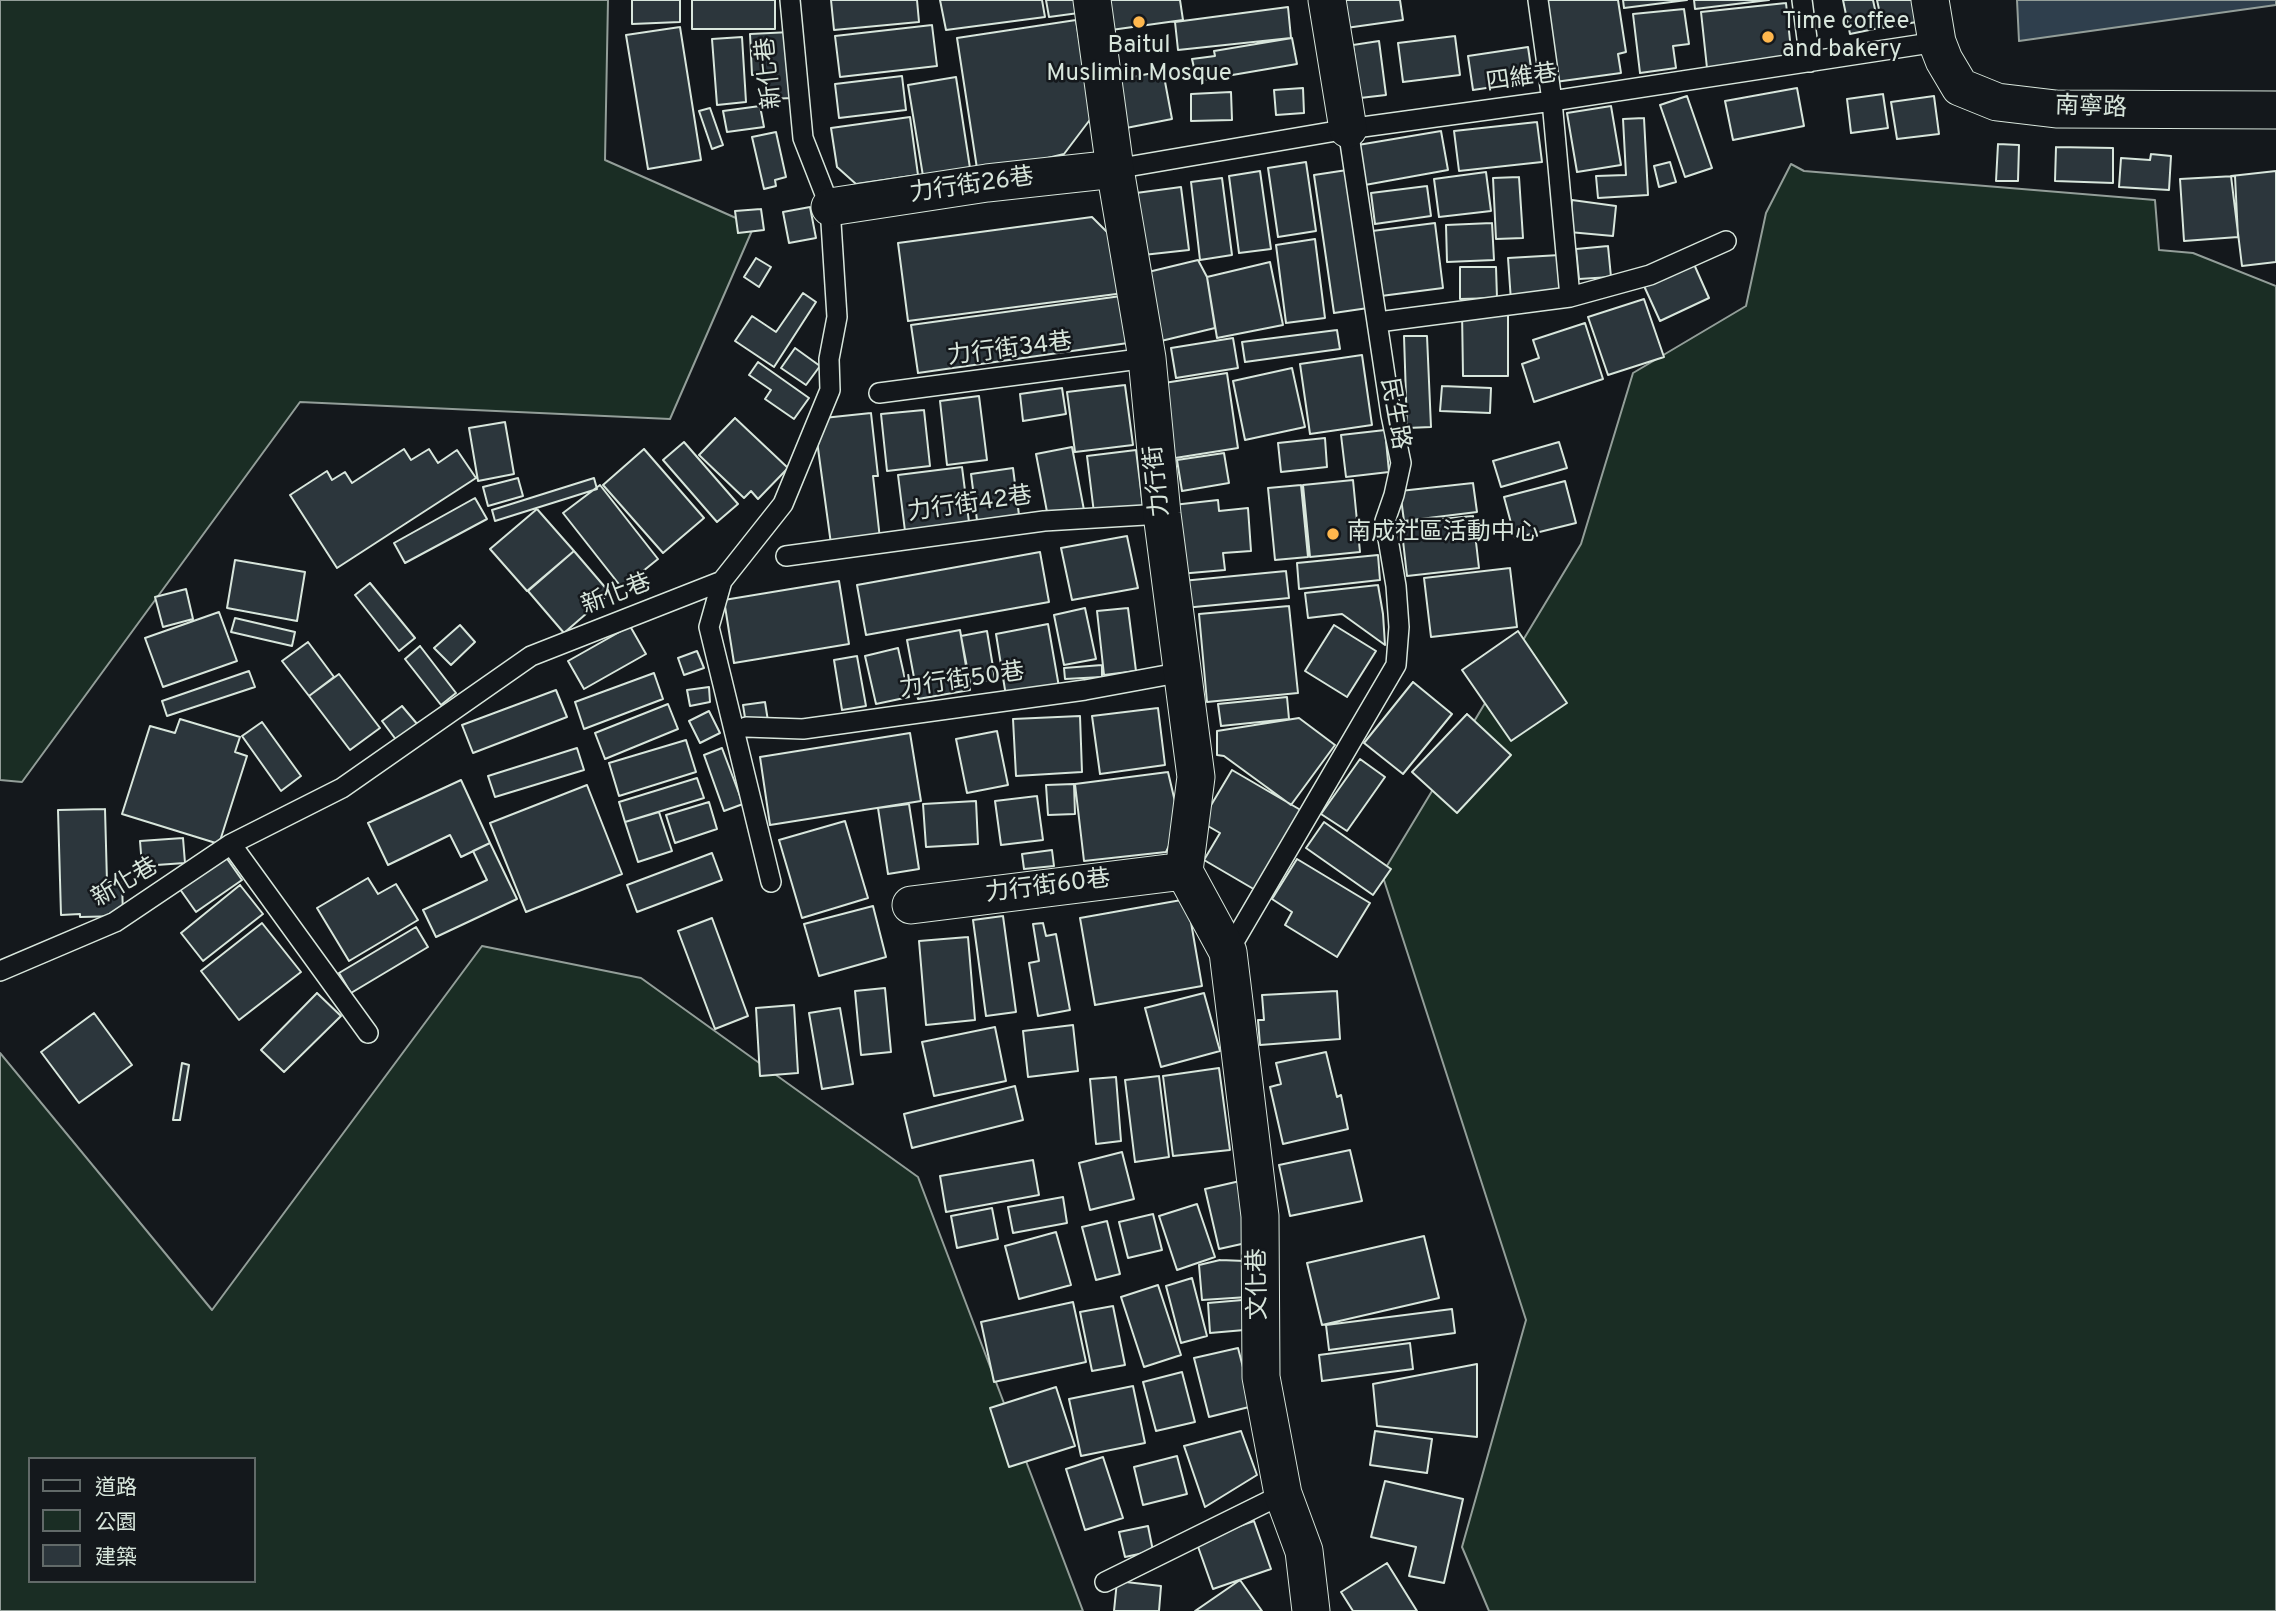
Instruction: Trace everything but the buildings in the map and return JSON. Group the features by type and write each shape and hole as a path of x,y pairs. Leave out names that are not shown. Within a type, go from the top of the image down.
{"street":[{"name":"力行街","path":"1092,0 1115,169 1147,358 1162,514 1196,777 1184,871"},
{"name":"民生路","path":"1327,0 1348,129"},
{"name":"南寧路","path":"1930,0 1937,42 1960,87 1997,102 2056,109 2276,110"},
{"name":"力行街26巷","path":"830,207 987,183 1115,169"},
{"path":"1184,871 1228,952"},
{"name":"力行街60巷","path":"911,905 1184,871"},
{"name":"文化巷","path":"1228,952 1259,1216 1261,1377 1283,1494 1304,1551 1311,1611"}],"lane":[{"name":"新化巷","path":"0,971 115,922 231,844 342,788 531,656 722,581 783,504 831,390 829,359 837,317 830,207 803,138 790,0"},
{"path":"1538,0 1552,101 1570,297"},
{"path":"1802,0 1810,62"},
{"name":"四維巷","path":"1115,169 1348,129 1552,101 1937,42"},
{"name":"民生路","path":"1228,952 1396,665 1399,627 1396,586 1385,521 1401,463 1391,415 1348,129"},
{"path":"1378,322 1570,297 1650,275 1726,240"},
{"name":"力行街34巷","path":"879,393 1147,358"},
{"name":"力行街42巷","path":"786,556 1044,521 1162,514"},
{"path":"722,581 709,627 771,882"},
{"name":"力行街50巷","path":"746,727 803,729 1085,690 1183,672"},
{"path":"231,844 369,1033"},
{"path":"1105,1582 1283,1494"}],"green space":[{"path":"0,0 608,0 605,160 754,226 670,419 300,402 22,782 0,780"},
{"path":"1791,164 1804,171 2155,200 2159,250 2193,253 2276,286 2276,1611 1489,1611 1462,1547 1526,1320 1382,874 1581,544 1633,373 1746,306 1766,213"},
{"path":"482,946 641,978 918,1177 1083,1611 0,1611 0,1053 212,1310"}],"water":[{"path":"2017,0 2276,0 2276,5 2019,41"}],"place":[{"name":"Baitul Muslimin Mosque","path":"1139,22"},
{"name":"Time coffee and bakery","path":"1768,37"},
{"name":"南成社區活動中心","path":"1333,534"}]}
